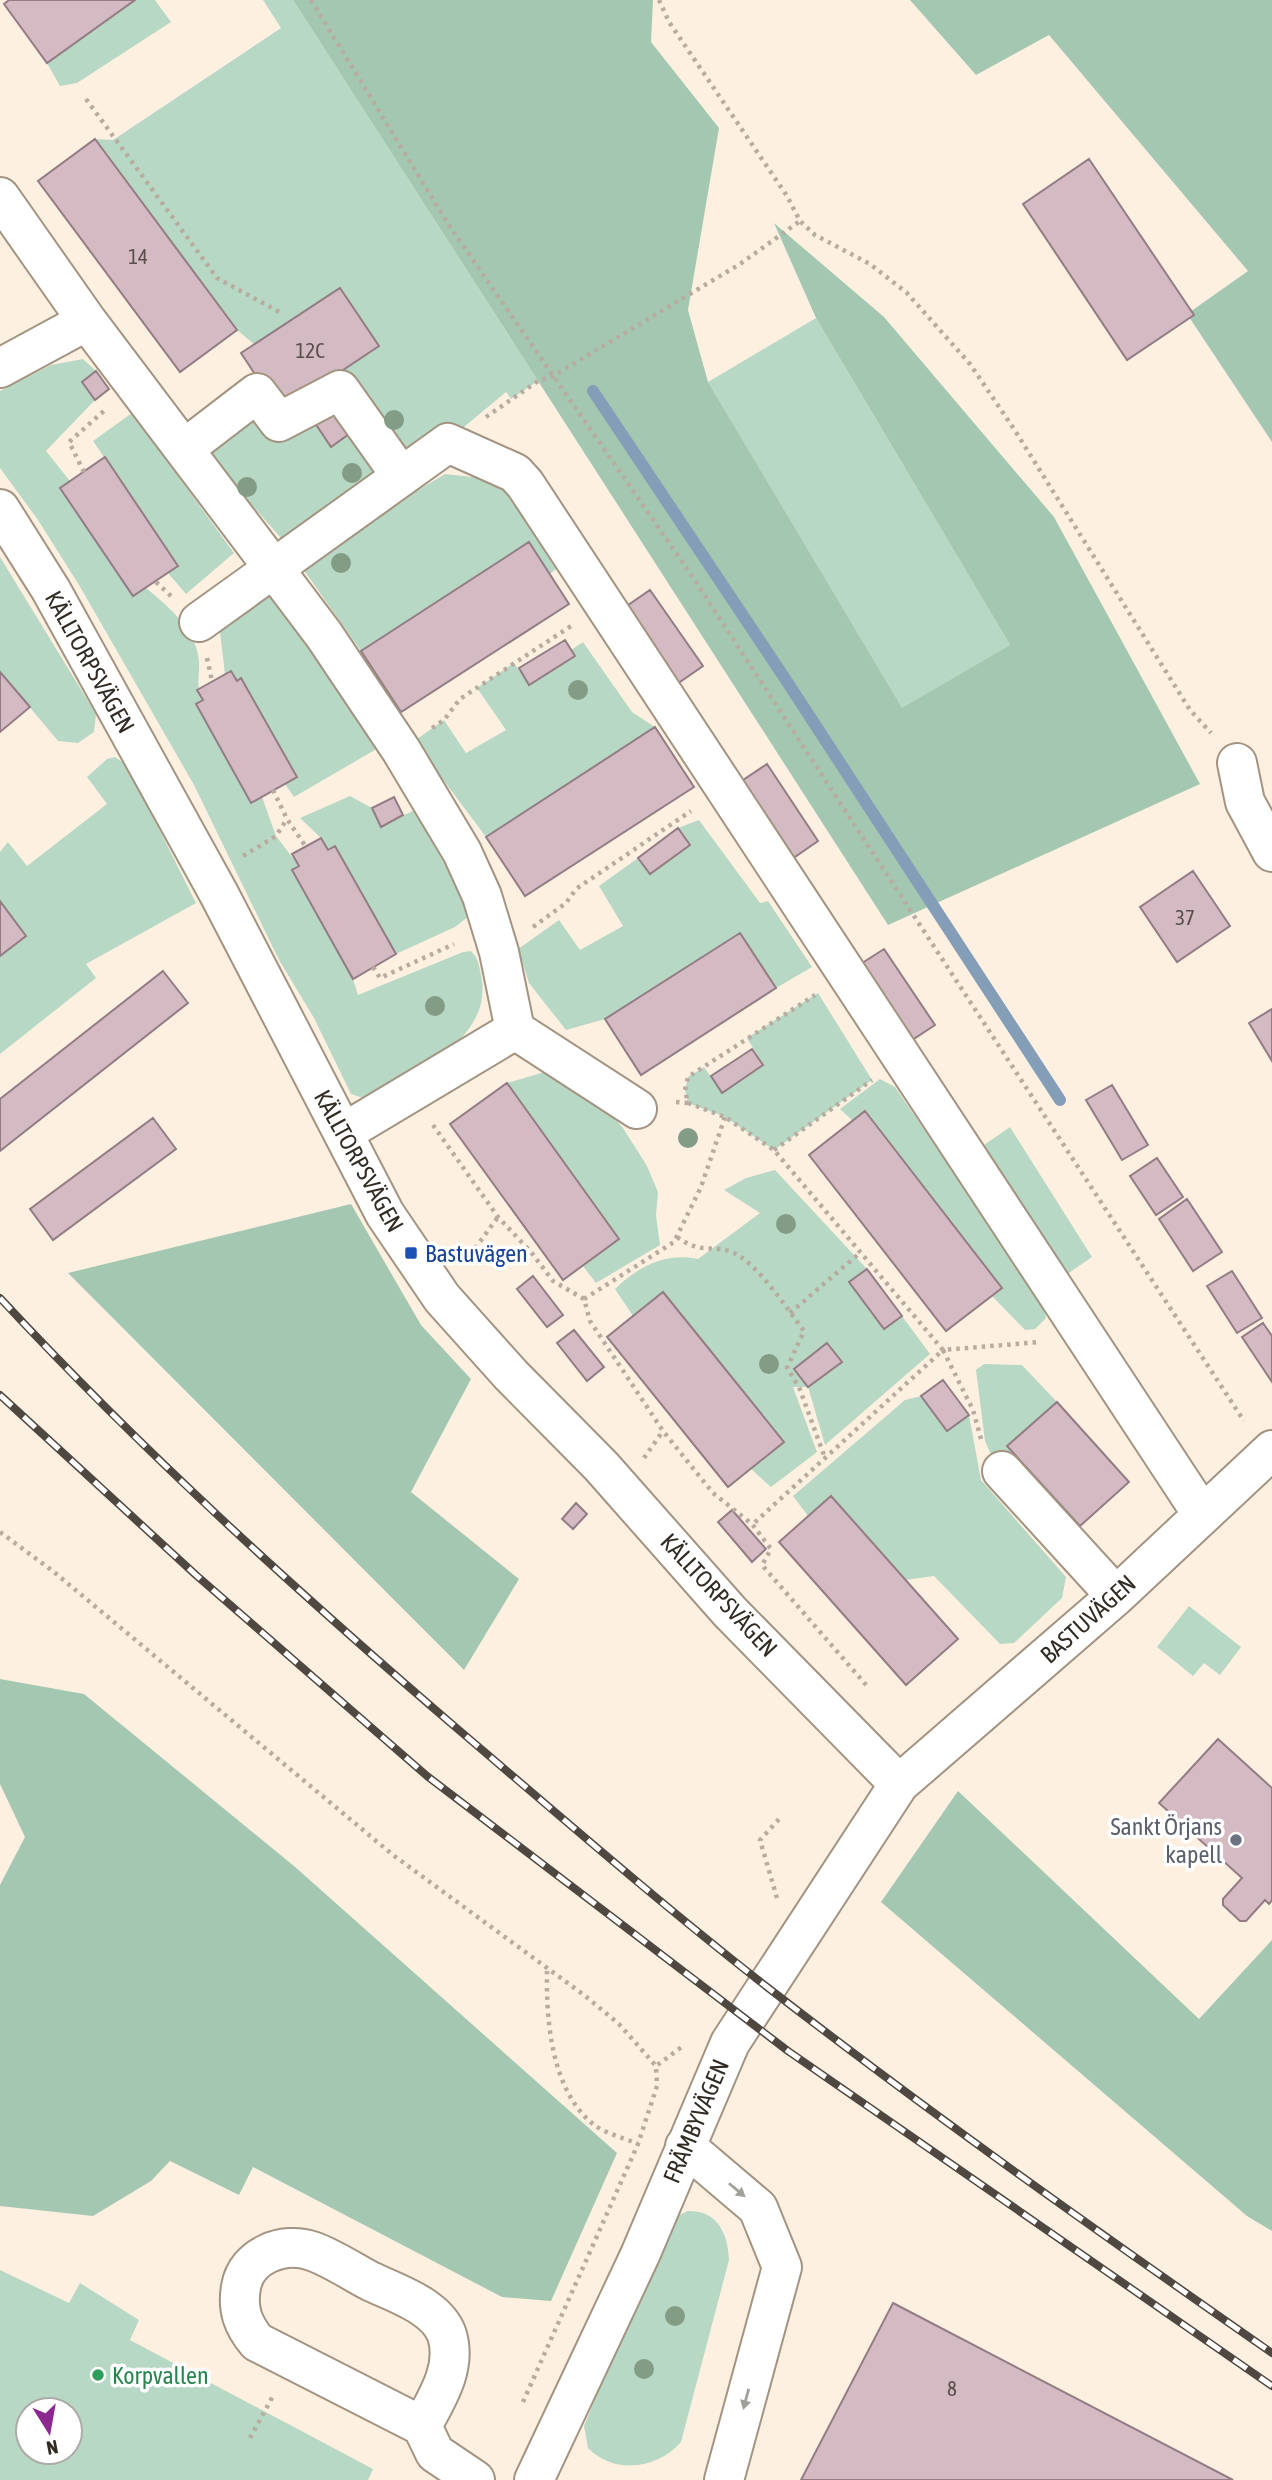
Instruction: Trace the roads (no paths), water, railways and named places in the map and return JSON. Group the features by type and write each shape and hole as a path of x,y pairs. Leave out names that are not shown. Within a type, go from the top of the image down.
{"street":[{"path":"0,197 87,321 274,566 401,750 462,852 482,895 495,939 515,1030 637,1109"},
{"path":"0,368 87,321"},
{"path":"184,449 257,393 279,422 340,390 401,476"},
{"path":"199,622 448,443 515,473 525,484 1202,1514"},
{"name":"KÄLLTORPSVÄGEN","path":"0,509 51,590 208,874 385,1214 442,1298 610,1476 730,1612 900,1784"},
{"path":"1237,763 1245,802 1272,852"},
{"path":"343,1133 515,1030"},
{"name":"BASTUVÄGEN","path":"900,1784 1116,1596 1270,1452"},
{"path":"1002,1471 1116,1596"},
{"name":"FRÄMBYVÄGEN","path":"548,2476 719,2065 745,2017 900,1784"},
{"path":"685,2146 758,2208 782,2267 724,2480"},
{"path":"422,2426 446,2380 449,2353 442,2324 422,2307 312,2251 289,2249 270,2252 253,2261 244,2274 240,2312 244,2326 257,2342 422,2426 435,2453 475,2480"}],"waterway":[{"path":"593,391 782,674 1060,1100"}],"railway":[{"path":"0,1298 166,1467 224,1521 400,1679 650,1893 767,1987 891,2081 1272,2353"},
{"path":"0,1395 197,1576 427,1776 788,2051 1272,2386"}],"place":[{"name":"Bastuvägen","path":"411,1253"},
{"name":"Sankt Örjans kapell","path":"1236,1840"},
{"name":"Korpvallen","path":"98,2375"}]}
